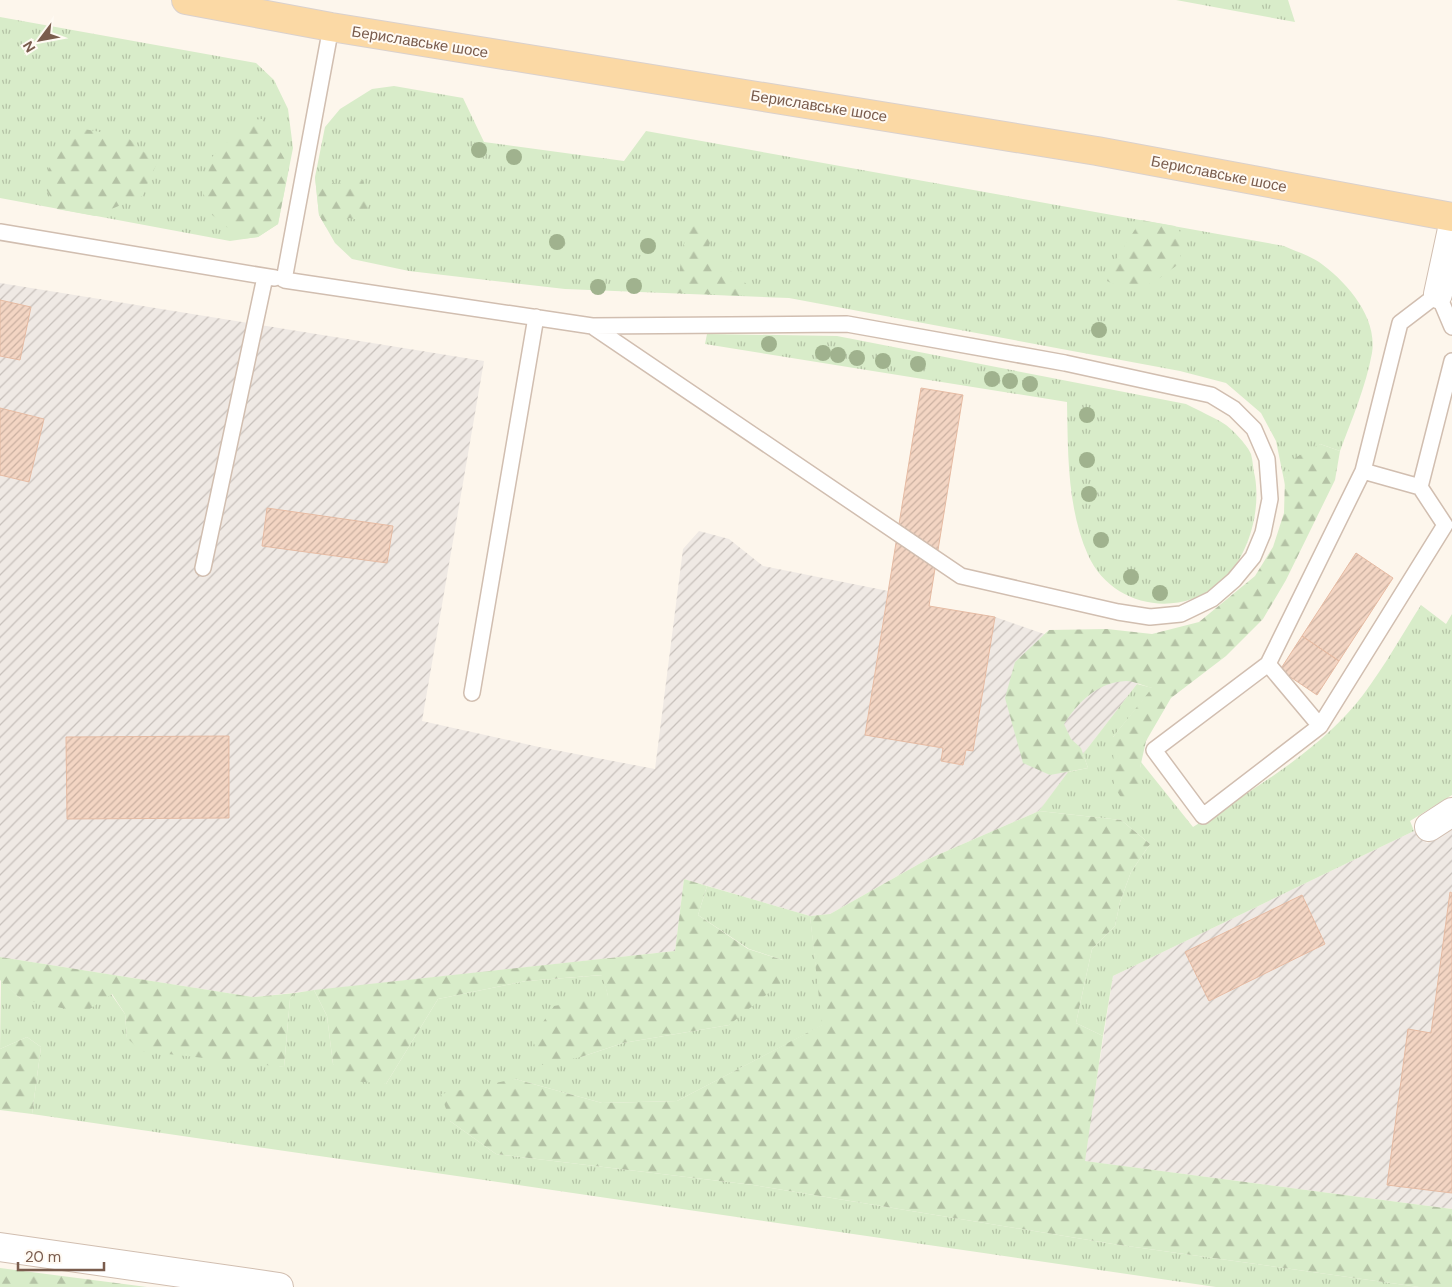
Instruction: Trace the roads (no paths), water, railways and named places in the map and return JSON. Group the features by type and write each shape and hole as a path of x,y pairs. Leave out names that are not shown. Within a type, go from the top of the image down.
{"main road":[{"name":"Бериславське шосе","path":"186,0 331,27 1097,151 1452,217"}],"street":[{"path":"1438,294 1452,229"},
{"path":"1429,827 1452,812"},
{"path":"0,1247 280,1287"}],"lane":[{"path":"284,280 331,27"},
{"path":"0,232 284,280 592,326 847,324 1065,363 1211,395 1234,409 1254,429 1267,459 1270,499 1263,532 1253,557 1234,580 1212,599 1181,614 1150,617 1118,612 961,576 592,326"},
{"path":"203,568 265,276"},
{"path":"1363,471 1420,487 1445,525 1320,726 1202,816 1154,750 1268,664 1363,471 1400,323 1438,294 1452,326"},
{"path":"472,693 536,317"},
{"path":"1420,487 1452,361"},
{"path":"1268,664 1320,726"}]}
